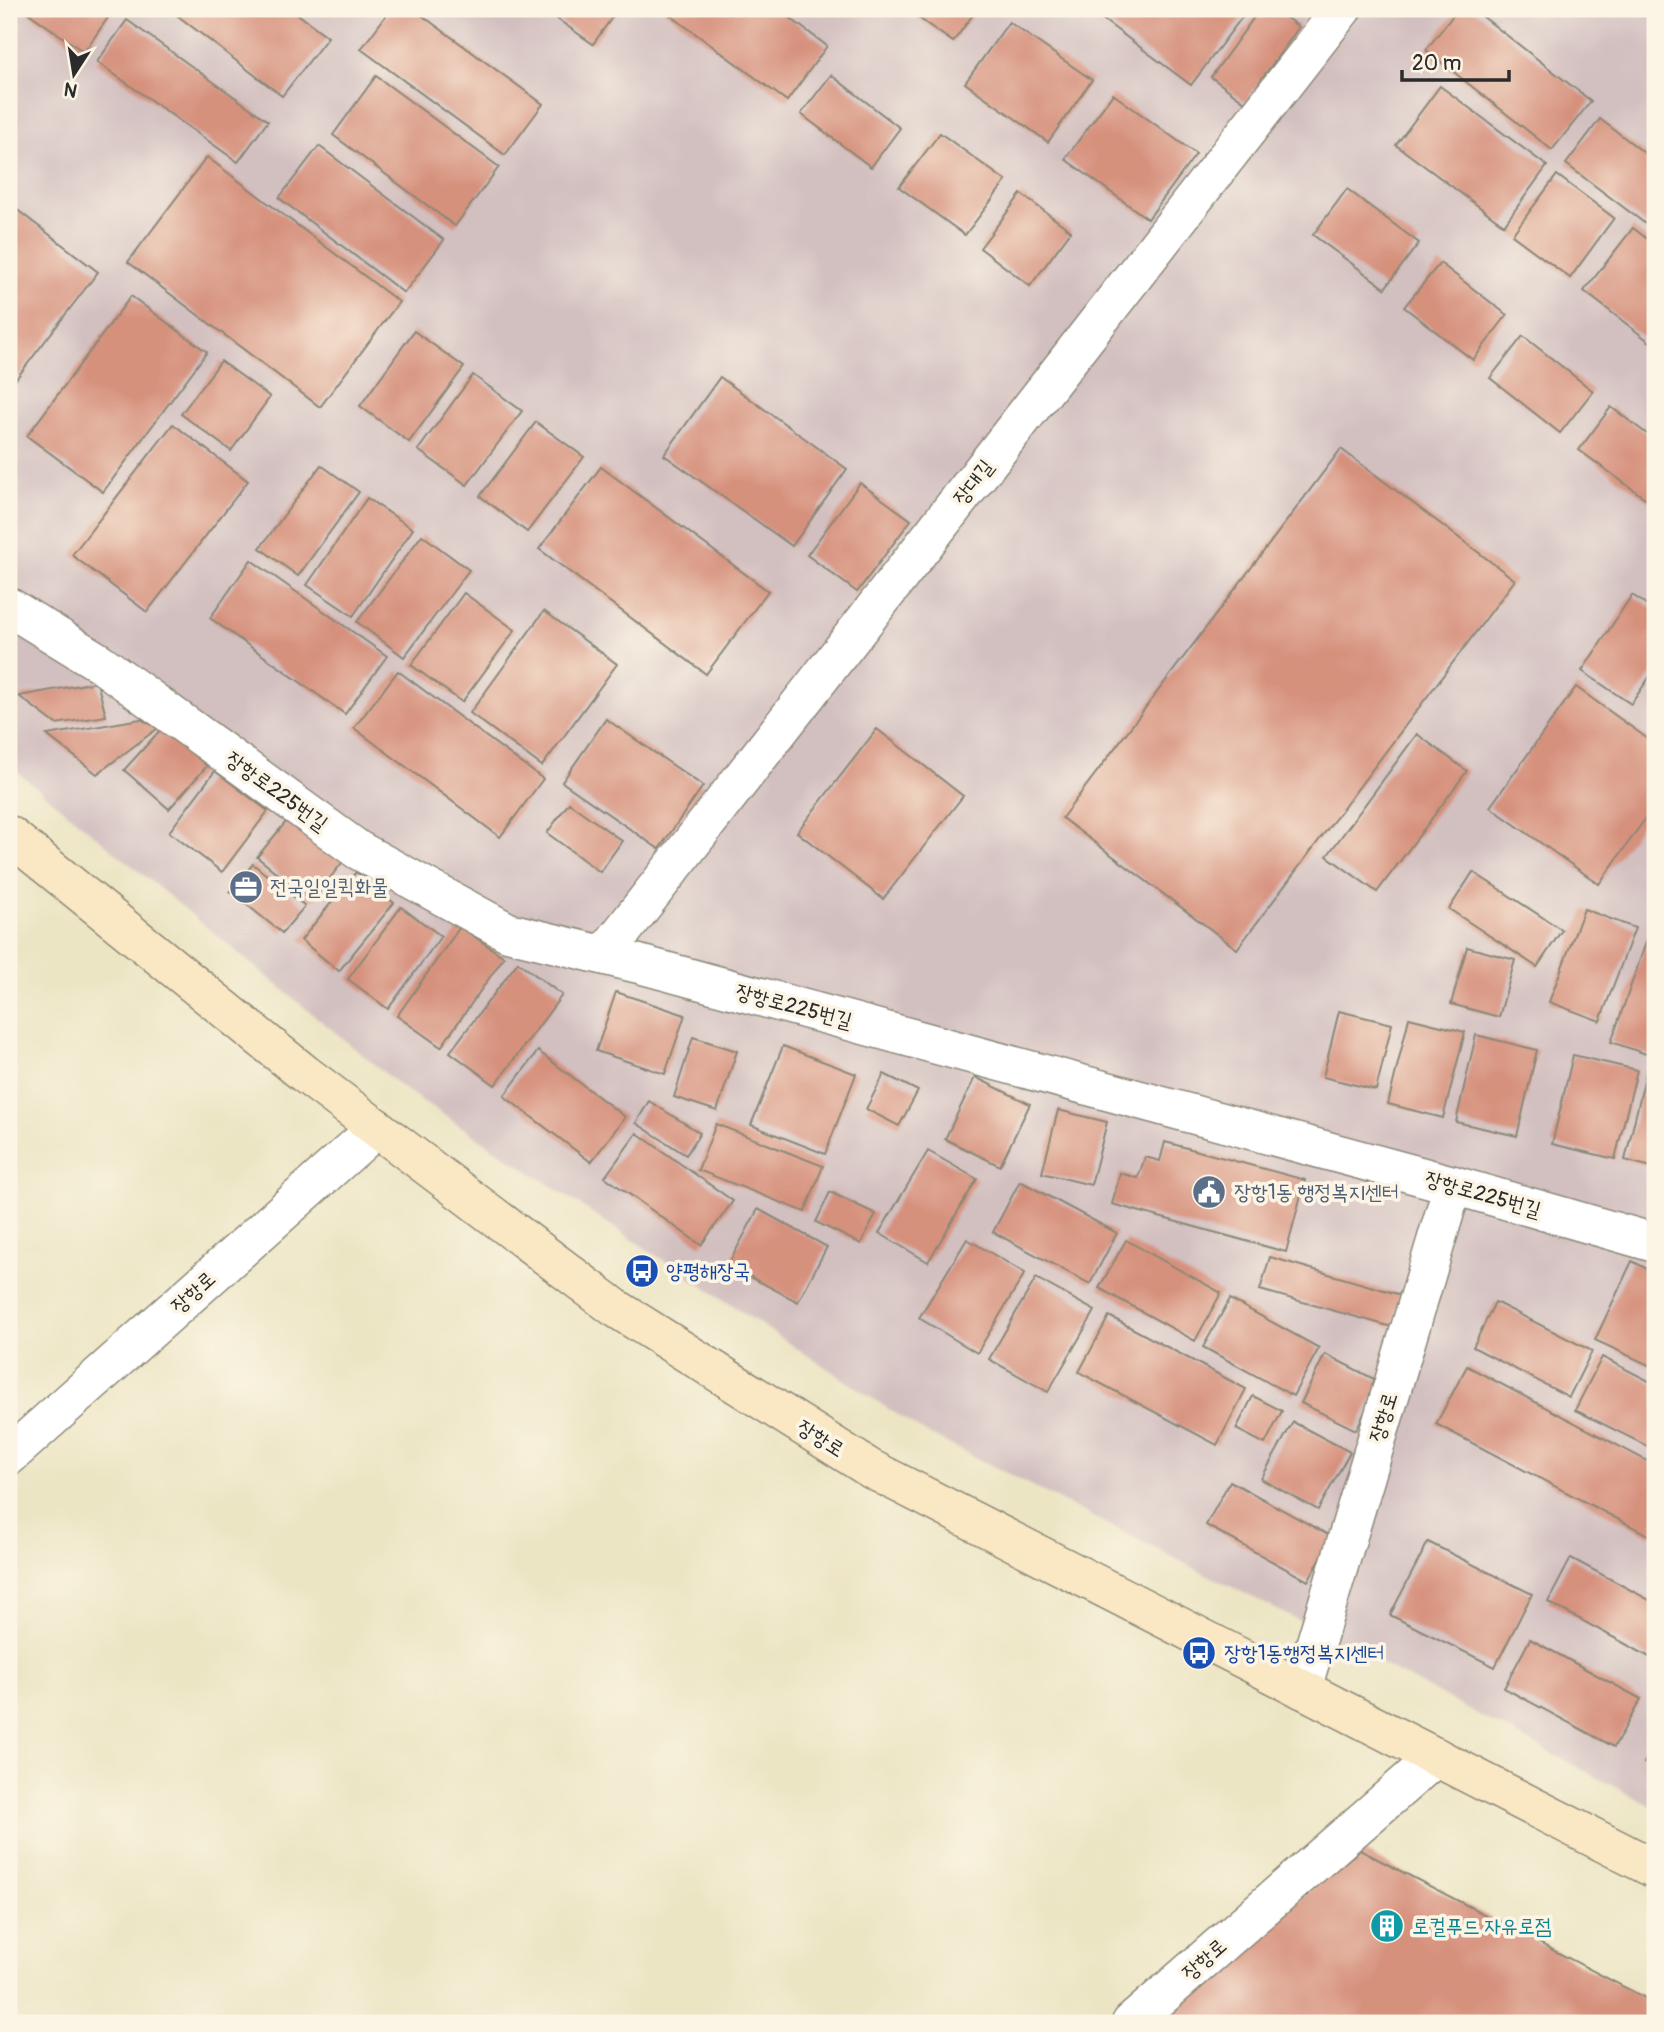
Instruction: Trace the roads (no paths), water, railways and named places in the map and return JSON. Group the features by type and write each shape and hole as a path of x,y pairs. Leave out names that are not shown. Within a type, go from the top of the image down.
{"main road":[{"name":"장항로","path":"9,835 305,1074 614,1307 871,1469 1655,1869"}],"street":[{"name":"장대길","path":"604,955 1342,9"},
{"name":"장항로225번길","path":"9,607 100,663 358,850 508,932 604,955 1453,1185 1655,1243"},
{"name":"장항로","path":"9,1456 377,1128"},
{"name":"장항로","path":"1302,1689 1453,1185"},
{"name":"장항로","path":"1131,2023 1436,1757"}],"place":[{"name":"전국일일퀵화물","path":"246,887"},
{"name":"장항1동 행정복지센터","path":"1209,1192"},
{"name":"양평해장국","path":"642,1271"},
{"name":"장항1동행정복지센터","path":"1199,1653"},
{"name":"로컬푸드 자유로점","path":"1387,1926"}]}
